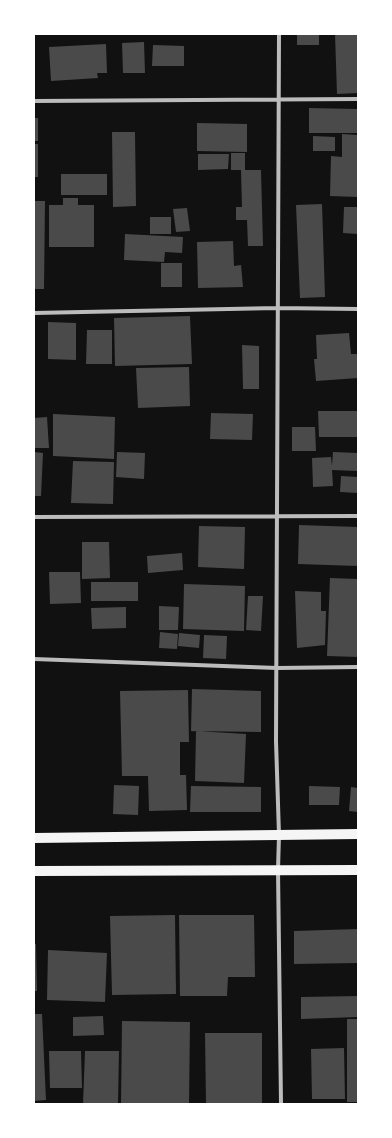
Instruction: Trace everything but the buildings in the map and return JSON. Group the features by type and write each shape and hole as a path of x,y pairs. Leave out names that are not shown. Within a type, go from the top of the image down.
{"main road":[{"path":"34,838 358,834"},
{"path":"34,871 358,870"}],"street":[{"path":"279,34 276,741 279,835 280,1104"},
{"path":"34,101 358,99"},
{"path":"34,313 277,308 358,309"},
{"path":"34,517 358,516"},
{"path":"34,659 277,668 358,667"}]}
